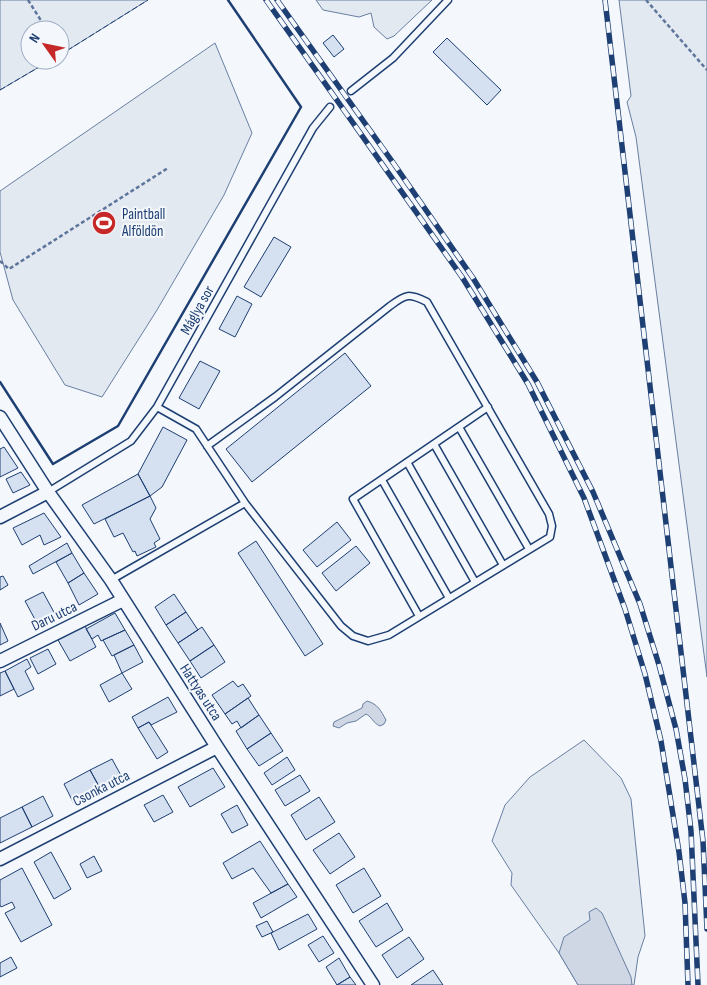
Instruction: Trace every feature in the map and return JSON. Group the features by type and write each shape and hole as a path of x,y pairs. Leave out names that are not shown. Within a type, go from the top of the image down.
{"street":[{"name":"Hattyas utca","path":"0,417 48,492 111,580 217,747 374,985"},
{"path":"0,517 48,492"},
{"name":"Daru utca","path":"0,661 123,600"},
{"name":"Csonka utca","path":"0,859 217,747"}],"lane":[{"path":"351,92 393,58 448,0"},
{"name":"Máglya sor","path":"48,492 131,441 157,407 313,128 330,107"},
{"path":"157,407 196,430 245,503 341,626 353,636 368,641 389,635 550,537 552,526 549,514 427,302 414,295 402,297 276,397 207,446"},
{"path":"419,616 353,499 488,407"},
{"path":"459,427 529,549"},
{"path":"434,444 503,565"},
{"path":"407,462 475,582"},
{"path":"382,480 449,598"},
{"path":"111,580 245,503"}],"path":[{"path":"28,0 41,20"},
{"path":"646,0 707,70"},
{"path":"0,261 9,269 168,168"}],"shaded area":[{"path":"0,0 148,0 70,49 70,20 20,20 20,70 34,70 0,90"},
{"path":"316,0 432,0 394,36 387,39 374,27 371,13 359,17 323,10"},
{"path":"619,0 707,0 707,677 636,137 627,102 631,96"},
{"name":"Paintball Alföldön","path":"215,43 252,133 224,195 157,310 102,397 65,385 13,300 0,252 0,191"},
{"path":"367,701 377,706 381,711 386,720 384,724 378,725 366,714 356,721 347,723 339,728 333,726 334,722 362,708 363,704"},
{"path":"584,740 621,778 631,799 645,936 638,957 634,985 578,985 559,953 511,885 512,873 492,841 505,805 530,777"},
{"path":"596,908 602,913 631,977 632,985 578,985 559,953 564,937 590,920 589,912"}],"building":[{"path":"333,35 344,49 334,57 323,43"},
{"path":"447,38 501,90 487,105 433,52"},
{"path":"274,237 291,247 261,297 244,287"},
{"path":"237,296 252,304 235,337 219,329"},
{"path":"345,353 371,386 252,482 226,449"},
{"path":"200,361 220,371 199,409 179,398"},
{"path":"163,427 187,440 162,487 150,496 138,474"},
{"path":"4,447 18,468 0,477 0,449"},
{"path":"21,472 30,485 13,493 6,479"},
{"path":"138,474 150,496 94,524 82,505"},
{"path":"150,496 156,508 150,519 160,539 154,543 156,547 137,556 123,533 114,537 105,519"},
{"path":"44,513 61,537 44,545 40,535 22,545 13,528"},
{"path":"337,522 351,540 317,567 303,550"},
{"path":"256,541 323,644 305,656 238,553"},
{"path":"67,543 72,553 33,574 29,566"},
{"path":"356,546 370,563 336,591 322,573"},
{"path":"72,553 84,573 68,583 56,562"},
{"path":"84,573 98,594 79,605 68,583"},
{"path":"3,576 8,585 0,590 0,577"},
{"path":"43,592 56,616 38,625 25,601"},
{"path":"174,594 186,612 166,625 155,607"},
{"path":"186,612 198,630 178,643 166,625"},
{"path":"115,613 125,630 101,641 98,635 92,639 86,629"},
{"path":"0,623 8,641 0,645"},
{"path":"85,626 96,647 70,661 58,640"},
{"path":"202,627 214,645 190,661 178,643"},
{"path":"125,630 134,645 112,656 103,640"},
{"path":"134,645 143,662 122,673 114,655"},
{"path":"214,645 225,662 201,678 190,661"},
{"path":"48,649 56,664 38,674 30,658"},
{"path":"27,659 31,667 25,671 34,689 18,697 5,671"},
{"path":"5,671 14,689 0,696 0,673"},
{"path":"122,673 132,689 109,702 100,685"},
{"path":"233,681 238,687 243,684 251,696 225,714 212,695"},
{"path":"168,697 177,712 151,725 149,722 138,728 132,717"},
{"path":"248,698 259,715 241,728 237,721 232,724 225,714"},
{"path":"259,715 271,733 247,749 236,731"},
{"path":"149,722 168,752 157,759 138,728"},
{"path":"271,733 283,751 259,766 247,749"},
{"path":"287,757 295,770 272,785 264,773"},
{"path":"112,759 123,779 101,790 90,770"},
{"path":"213,768 225,787 190,807 178,787"},
{"path":"90,770 101,790 74,804 64,784"},
{"path":"300,775 310,791 285,806 275,790"},
{"path":"163,795 173,812 154,822 144,805"},
{"path":"43,796 53,816 32,827 22,807"},
{"path":"319,797 335,822 306,840 291,815"},
{"path":"237,805 248,825 232,833 221,814"},
{"path":"22,807 32,827 0,843 0,818"},
{"path":"339,833 355,857 330,874 313,850"},
{"path":"260,841 288,884 271,893 253,868 232,879 223,863"},
{"path":"51,852 71,889 54,899 34,862"},
{"path":"94,856 102,871 87,878 80,864"},
{"path":"22,868 52,925 21,942 5,913 15,908 12,902 1,907 0,905 0,880"},
{"path":"364,868 381,896 353,913 336,885"},
{"path":"288,884 297,897 261,918 253,903"},
{"path":"387,903 403,930 376,947 359,921"},
{"path":"308,914 317,929 279,950 271,933"},
{"path":"267,921 273,932 262,937 256,926"},
{"path":"323,936 334,953 319,962 308,945"},
{"path":"409,937 424,959 397,978 382,955"},
{"path":"11,957 17,968 0,977 0,963"},
{"path":"339,958 350,977 337,985 326,967"},
{"path":"433,970 443,985 411,985"},
{"path":"350,977 356,985 337,985"}],"railway":[{"path":"266,0 462,277 528,384 584,498 625,609 645,674 661,741 679,852 685,903 688,985"},
{"path":"277,0 473,278 537,382 593,492 640,604 676,729 685,779 691,831 698,985"},
{"path":"605,0 703,841 707,929"}],"fence":[{"path":"70,49 148,0"},
{"path":"0,90 34,70"}],"wall":[{"path":"0,382 53,464 118,426 301,107 228,0"}],"place":[{"name":"Paintball Alföldön","path":"104,223"}]}
